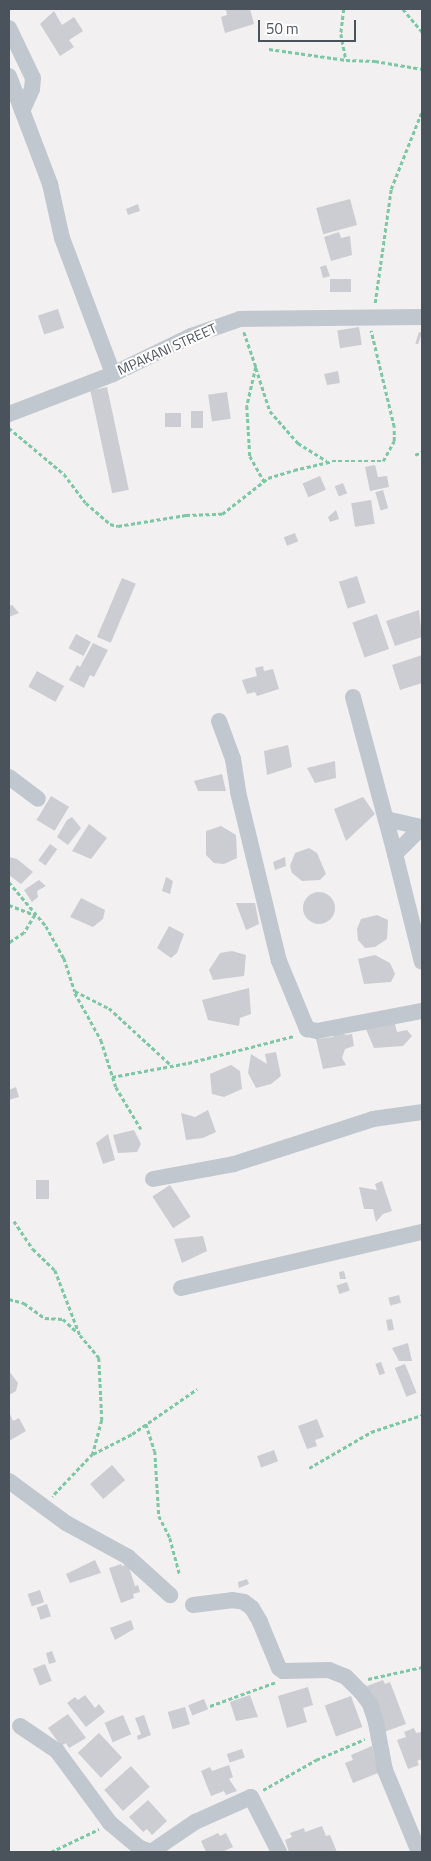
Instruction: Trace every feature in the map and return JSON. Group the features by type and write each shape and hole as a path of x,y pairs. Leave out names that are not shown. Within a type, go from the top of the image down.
{"street":[{"path":"9,28 33,78 32,89 22,111"},
{"path":"9,76 50,184 62,238 113,374"},
{"name":"MPAKANI STREET","path":"9,414 113,374 191,336 240,319 370,320 422,317"},
{"path":"353,696 422,962"},
{"path":"219,721 233,760 238,792 279,960 306,1030 317,1031 422,1011"},
{"path":"9,777 38,799"},
{"path":"386,819 422,827"},
{"path":"395,854 422,827"},
{"path":"153,1179 234,1164 373,1119 422,1112"},
{"path":"181,1288 422,1232"},
{"path":"9,1481 42,1506 128,1557 170,1595"},
{"path":"193,1605 232,1600 244,1602 252,1608 269,1648 283,1671 329,1670 352,1682 370,1704 378,1734 384,1770 419,1852"},
{"path":"20,1726 57,1751 110,1823 140,1848 151,1852 195,1822 251,1797 279,1852"}],"path":[{"path":"344,9 341,34 346,60"},
{"path":"403,9 422,32"},
{"path":"269,49 346,60 375,61 422,69"},
{"path":"9,428 64,474 86,503 110,524 118,526 186,515 222,514 264,482 294,470 328,462 378,463 389,453 394,441 394,427 370,320 392,189 422,111"},
{"path":"240,319 270,411 298,443 328,462"},
{"path":"256,368 247,406 248,429 250,456 264,482"},
{"path":"415,456 422,452"},
{"path":"9,882 46,926 64,958 75,991 101,1040 112,1077 141,1129"},
{"path":"9,905 35,915"},
{"path":"9,943 24,932 35,915"},
{"path":"75,991 109,1008 172,1066"},
{"path":"112,1077 172,1066 287,1040 306,1030"},
{"path":"14,1221 33,1249 55,1270 80,1335"},
{"path":"9,1299 24,1303 45,1318 63,1319 97,1353 100,1371 102,1420 93,1454"},
{"path":"42,1506 70,1480 93,1454 146,1424 197,1389"},
{"path":"309,1468 372,1432 422,1415"},
{"path":"146,1424 155,1451 159,1516 170,1538 180,1575"},
{"path":"352,1682 422,1667"},
{"path":"210,1706 272,1684 283,1671"},
{"path":"251,1797 316,1760 378,1734"},
{"path":"51,1852 110,1823"}],"building":[{"path":"250,9 254,24 225,33 221,17 227,15 226,10"},
{"path":"54,11 62,25 74,17 83,31 69,40 74,47 60,56 40,24"},
{"path":"350,199 357,225 323,234 316,208"},
{"path":"138,204 140,211 128,215 126,209"},
{"path":"339,232 341,238 350,236 352,255 331,261 324,237"},
{"path":"326,265 330,276 323,278 320,267"},
{"path":"330,279 351,279 351,292 330,292"},
{"path":"58,309 64,328 44,335 38,315"},
{"path":"359,327 362,345 340,348 337,330"},
{"path":"419,332 422,333 418,344 415,343"},
{"path":"338,371 340,383 327,385 324,374"},
{"path":"107,387 129,490 112,493 90,391"},
{"path":"227,392 231,419 212,421 208,395"},
{"path":"191,411 203,411 203,428 191,428"},
{"path":"165,413 181,413 181,427 165,427"},
{"path":"375,465 378,477 387,476 389,487 370,491 365,467"},
{"path":"320,476 326,490 308,497 303,483"},
{"path":"343,483 347,493 339,497 335,486"},
{"path":"383,490 388,508 381,510 375,492"},
{"path":"371,500 375,524 355,527 351,503"},
{"path":"336,510 339,519 330,522 328,517"},
{"path":"295,533 298,541 287,546 284,537"},
{"path":"357,576 366,603 348,609 339,582"},
{"path":"122,578 136,584 111,643 97,637"},
{"path":"12,605 19,613 9,617 9,606"},
{"path":"419,610 422,637 395,646 386,621"},
{"path":"377,614 389,649 364,657 352,622"},
{"path":"76,634 91,642 83,656 68,648"},
{"path":"93,643 108,650 94,677 90,675 84,688 69,680 77,665 80,667"},
{"path":"422,655 422,683 400,690 392,665"},
{"path":"263,666 264,671 273,669 279,689 257,696 255,692 247,694 242,680 257,676 255,668"},
{"path":"37,671 64,686 55,702 28,687"},
{"path":"288,745 292,767 267,775 264,751"},
{"path":"335,761 336,778 315,783 307,768"},
{"path":"222,774 226,791 198,791 194,781"},
{"path":"51,796 69,807 55,831 37,820"},
{"path":"363,797 375,814 346,841 334,809"},
{"path":"72,817 81,828 68,845 57,837 67,820"},
{"path":"89,824 107,838 91,859 72,851"},
{"path":"221,826 236,835 237,858 224,864 214,863 206,855 206,831"},
{"path":"50,844 57,849 46,865 38,860"},
{"path":"309,848 317,853 326,874 320,880 302,881 292,873 290,866 295,853"},
{"path":"9,857 17,859 33,872 21,884 9,875"},
{"path":"285,857 286,866 275,870 273,862"},
{"path":"166,877 173,881 170,894 162,891"},
{"path":"39,880 46,886 37,891 38,897 32,902 24,890"},
{"path":"319,892 325,893 330,897 334,902 334,914 330,919 325,923 319,924 313,923 308,919 304,914 303,908 304,902 308,897 313,893"},
{"path":"81,898 105,910 103,919 93,927 70,917"},
{"path":"236,903 255,903 259,924 246,930"},
{"path":"377,915 388,920 387,939 375,947 365,948 358,940 357,929 361,919"},
{"path":"169,926 184,934 177,953 171,958 157,948"},
{"path":"232,951 246,955 244,976 213,980 209,970 220,953"},
{"path":"375,955 390,963 395,974 391,982 364,984 358,959"},
{"path":"249,988 251,1014 240,1018 239,1026 208,1020 202,1000"},
{"path":"394,1020 397,1032 407,1030 412,1036 403,1046 374,1048 365,1027"},
{"path":"342,1030 345,1035 352,1034 354,1046 345,1049 342,1058 346,1065 323,1069 316,1039 333,1037 334,1033"},
{"path":"276,1052 281,1076 271,1084 256,1088 248,1073 251,1054 267,1064 265,1054"},
{"path":"231,1065 240,1071 242,1089 224,1097 212,1094 210,1074"},
{"path":"16,1087 19,1097 9,1100 9,1090"},
{"path":"208,1110 216,1132 203,1138 186,1140 181,1113 195,1117"},
{"path":"134,1130 141,1144 137,1152 118,1153 113,1135"},
{"path":"108,1134 115,1160 103,1164 96,1143"},
{"path":"36,1180 49,1180 49,1199 36,1199"},
{"path":"382,1181 392,1211 383,1214 376,1222 373,1209 364,1209 359,1187 377,1190 375,1184"},
{"path":"170,1185 191,1217 173,1228 152,1196"},
{"path":"203,1236 207,1251 182,1263 174,1239"},
{"path":"344,1271 346,1279 340,1279 339,1272"},
{"path":"347,1282 350,1291 339,1294 337,1285"},
{"path":"399,1295 401,1303 390,1305 388,1298"},
{"path":"392,1319 394,1330 388,1331 386,1320"},
{"path":"408,1343 412,1361 399,1361 392,1348"},
{"path":"381,1362 385,1373 379,1375 375,1364"},
{"path":"405,1364 417,1393 406,1397 395,1368"},
{"path":"9,1371 18,1383 16,1391 9,1395"},
{"path":"9,1412 13,1421 19,1418 26,1431 9,1441"},
{"path":"317,1419 324,1437 315,1440 317,1446 307,1449 298,1426"},
{"path":"274,1450 278,1461 261,1467 257,1456"},
{"path":"112,1465 125,1480 103,1499 90,1484"},
{"path":"95,1560 101,1573 70,1583 66,1574"},
{"path":"121,1564 122,1566 128,1564 135,1586 138,1585 140,1592 133,1594 134,1598 121,1603 109,1568"},
{"path":"247,1579 249,1584 239,1588 238,1582"},
{"path":"40,1590 44,1602 32,1606 28,1594"},
{"path":"47,1604 51,1616 41,1620 37,1607"},
{"path":"131,1620 134,1629 115,1640 110,1628"},
{"path":"52,1651 56,1662 49,1664 46,1653"},
{"path":"45,1664 52,1681 40,1686 33,1669"},
{"path":"383,1680 385,1684 390,1682 406,1724 384,1732 367,1686"},
{"path":"308,1687 313,1705 303,1708 307,1722 287,1728 278,1696"},
{"path":"85,1695 95,1708 99,1704 105,1712 86,1727 67,1703 75,1697 78,1700"},
{"path":"250,1695 258,1717 236,1721 230,1702"},
{"path":"351,1696 362,1727 336,1737 325,1706"},
{"path":"204,1699 208,1709 192,1716 188,1705"},
{"path":"185,1707 190,1724 173,1729 168,1712"},
{"path":"68,1714 86,1738 69,1748 66,1743 61,1746 48,1728"},
{"path":"123,1715 131,1734 113,1742 105,1723"},
{"path":"144,1715 151,1735 138,1740 137,1736 141,1734 135,1718"},
{"path":"414,1728 416,1733 421,1732 422,1735 422,1759 417,1761 419,1765 408,1769 397,1740 406,1737 404,1732"},
{"path":"99,1733 122,1758 101,1778 78,1753"},
{"path":"372,1746 378,1773 353,1783 345,1763 353,1760 351,1755"},
{"path":"242,1749 245,1758 230,1763 227,1754"},
{"path":"229,1765 233,1777 229,1779 237,1791 226,1795 224,1791 211,1796 201,1771 210,1767 212,1771"},
{"path":"131,1766 150,1787 123,1811 104,1790"},
{"path":"148,1800 167,1821 152,1835 147,1829 143,1832 129,1817"},
{"path":"322,1826 326,1836 330,1835 337,1852 289,1852 285,1840 292,1837 290,1833 304,1828 305,1832"},
{"path":"218,1833 220,1836 226,1833 233,1847 222,1852 206,1852 201,1841"}]}
